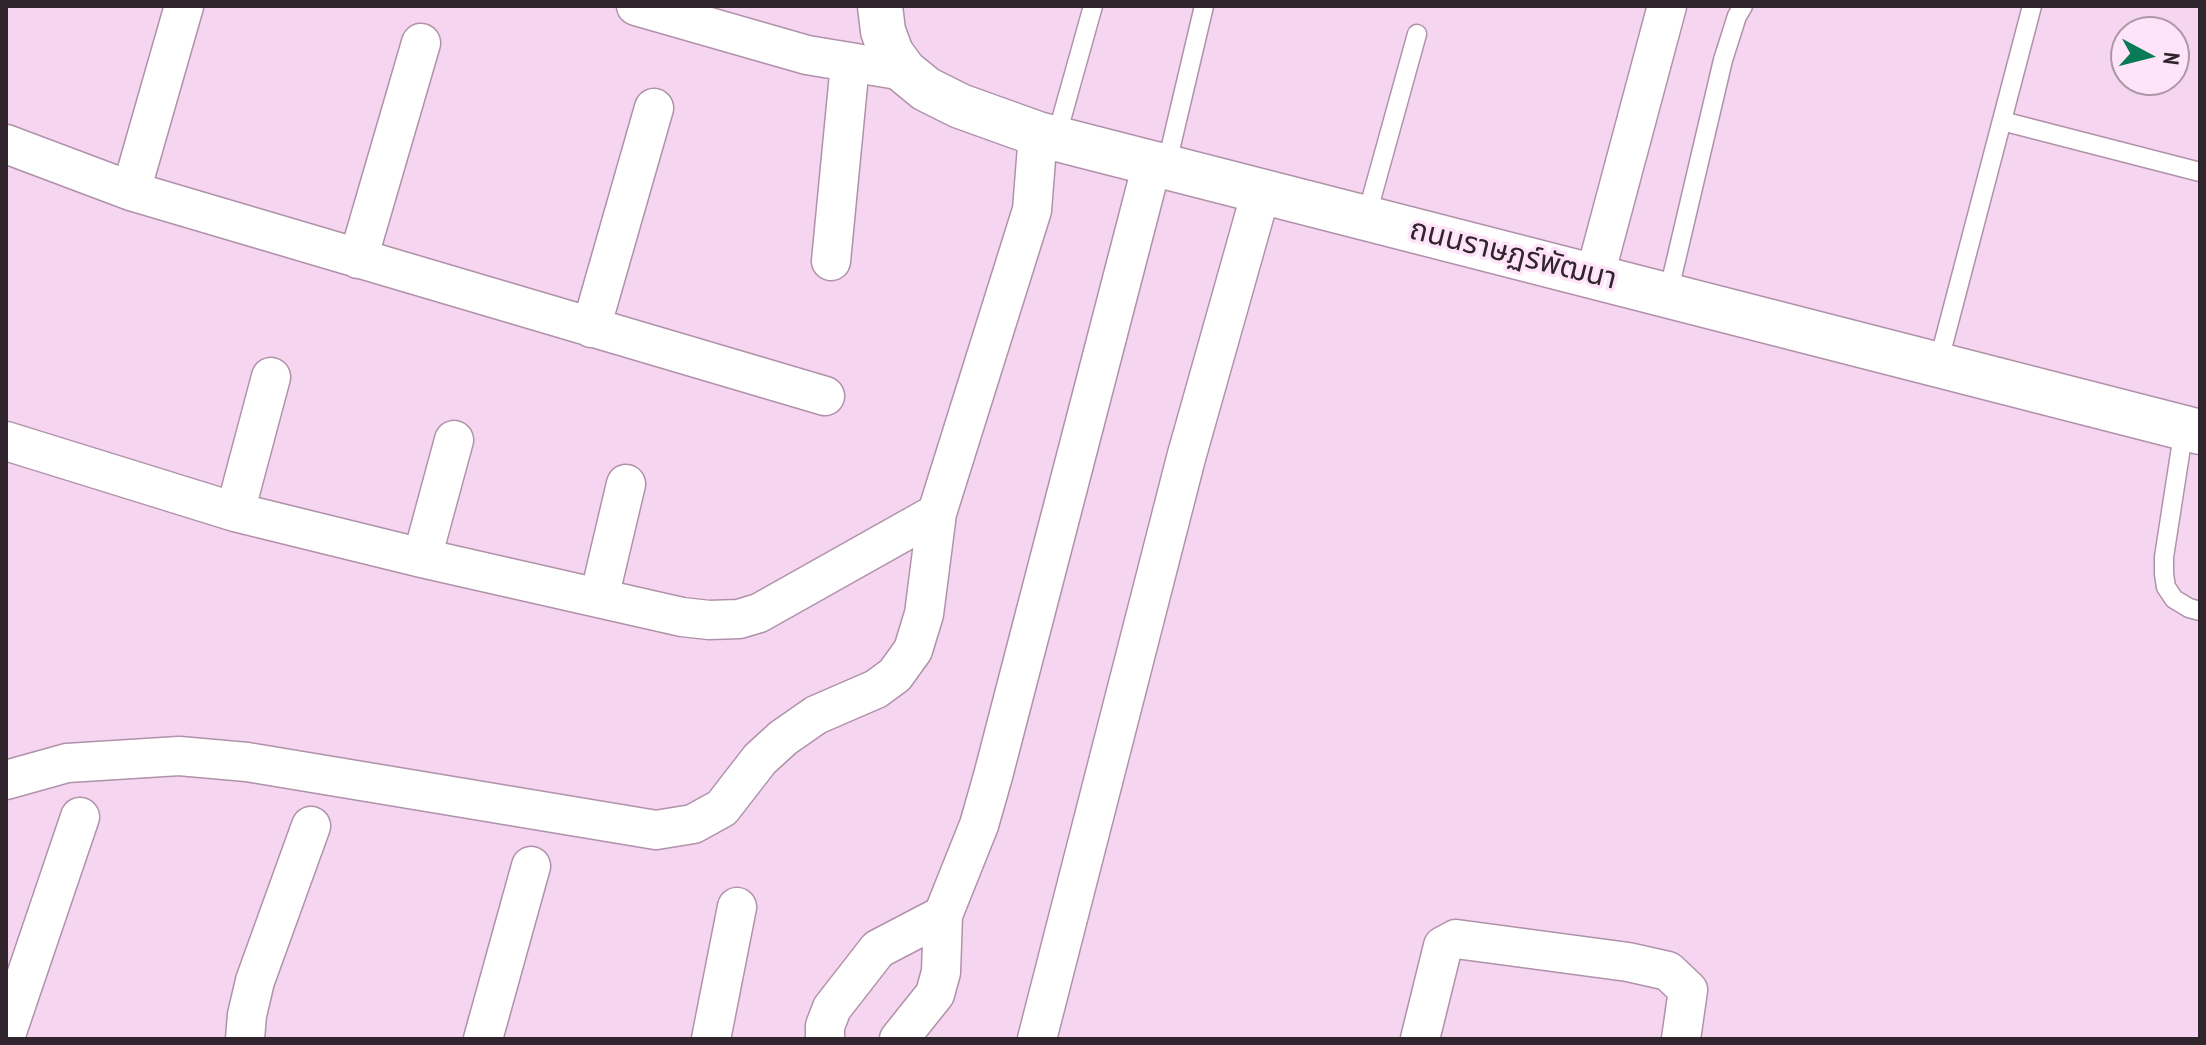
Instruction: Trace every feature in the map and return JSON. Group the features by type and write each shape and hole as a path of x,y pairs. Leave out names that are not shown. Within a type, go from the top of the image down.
{"street":[{"path":"131,191 184,6"},
{"path":"636,6 807,55 904,71"},
{"name":"ถนนราษฏร์พัฒนา","path":"880,6 883,31 891,53 904,71 926,89 960,106 1047,136 2192,430"},
{"path":"1595,275 1667,6"},
{"path":"358,259 421,43"},
{"path":"831,261 850,64"},
{"path":"591,328 654,108"},
{"path":"6,780 67,763 179,756 247,762 656,830 693,824 722,808 760,759 783,738 816,715 876,689 895,675 913,650 924,614 937,513 1032,210 1047,136"},
{"path":"6,144 131,191 825,396"},
{"path":"899,1039 935,994 941,972 943,915 979,825 1159,166"},
{"path":"1037,1039 1186,458 1261,192"},
{"path":"235,512 271,377"},
{"path":"422,558 454,440"},
{"path":"6,441 235,512 682,617 739,619 759,613 937,513"},
{"path":"599,598 626,484"},
{"path":"6,1035 80,817"},
{"path":"245,1039 255,981 311,826"},
{"path":"483,1039 531,866"},
{"path":"711,1039 737,907"},
{"path":"825,1039 825,1026 832,1008 878,949 901,934 943,915"},
{"path":"1420,1039 1443,946 1456,939 1628,962 1668,971 1688,990 1681,1039"}],"lane":[{"path":"1047,136 1093,6"},
{"path":"1159,166 1204,6"},
{"path":"1668,294 1719,75 1743,6"},
{"path":"1938,364 2032,6"},
{"path":"1366,218 1417,34"},
{"path":"2002,121 2200,172"},
{"path":"2192,430 2164,574 2166,587 2174,599 2200,611"}]}
